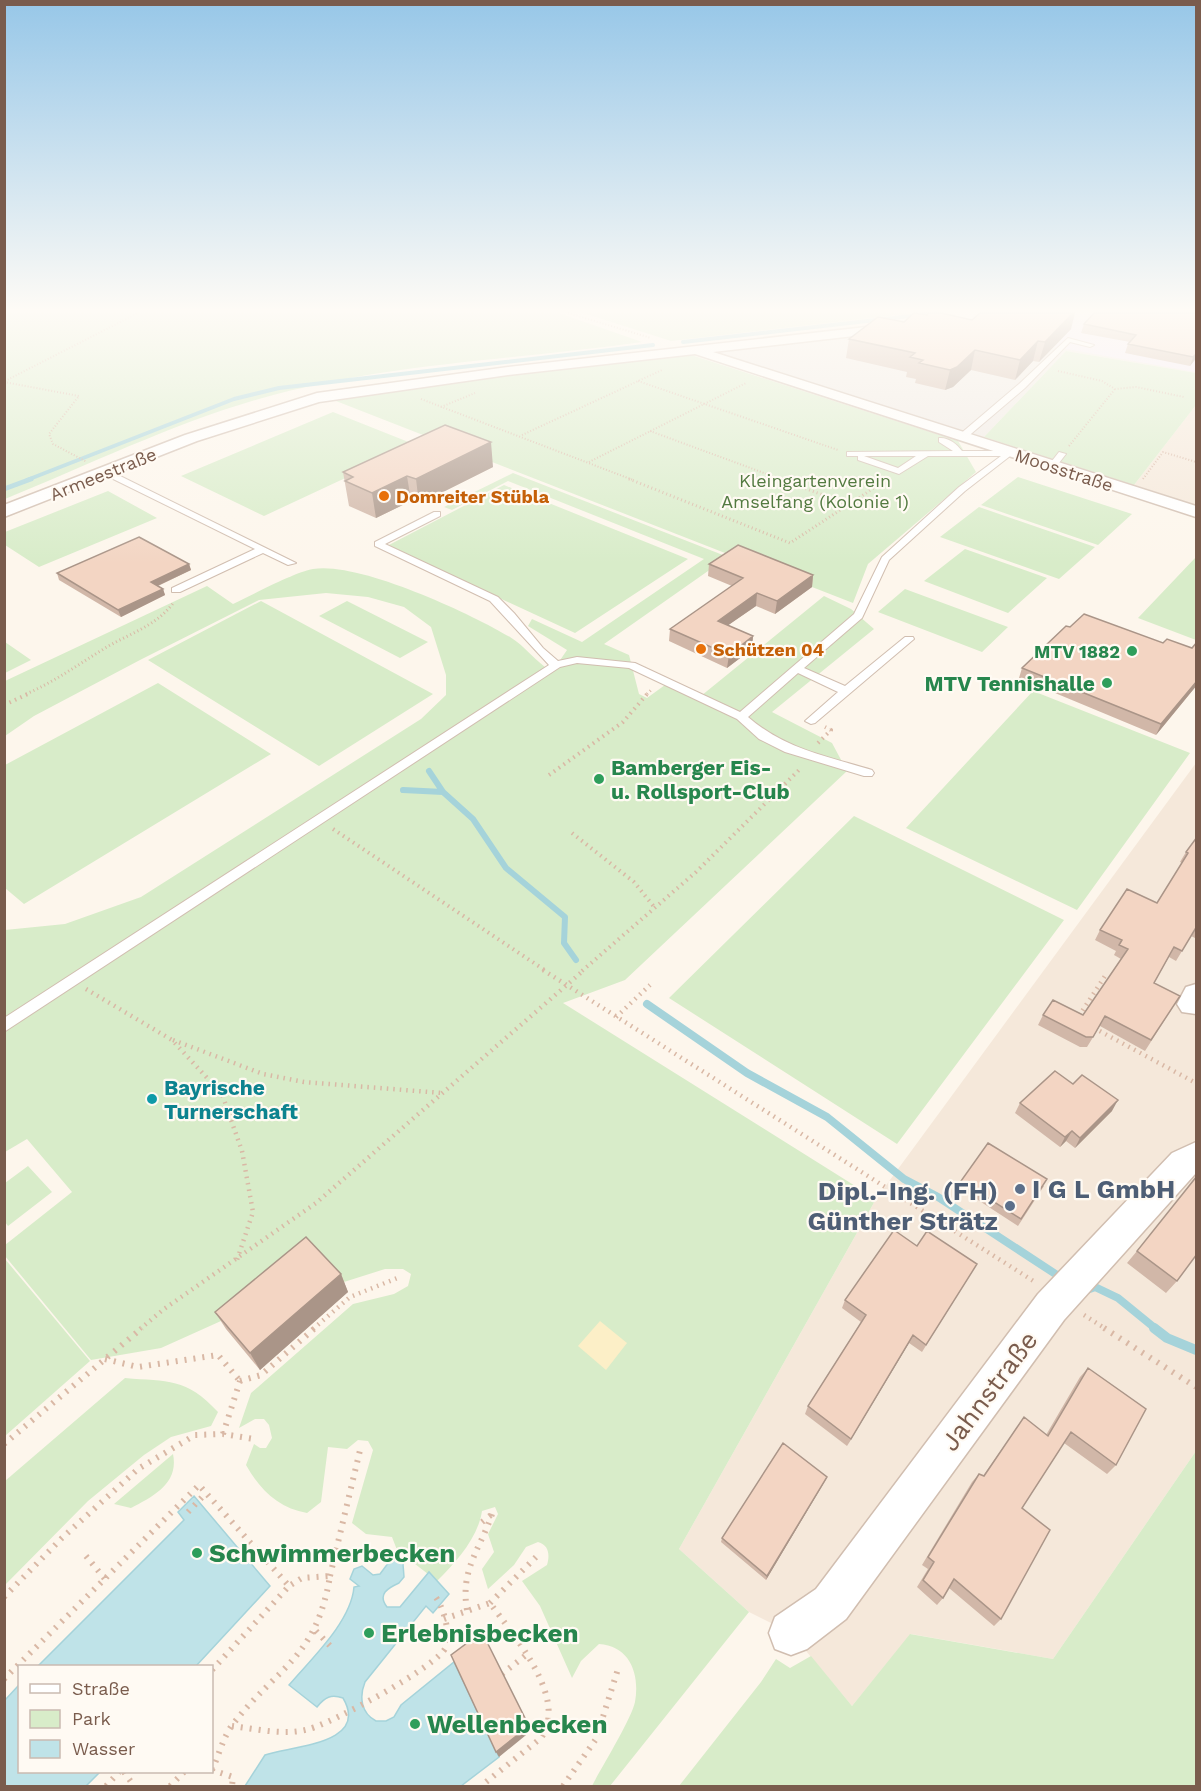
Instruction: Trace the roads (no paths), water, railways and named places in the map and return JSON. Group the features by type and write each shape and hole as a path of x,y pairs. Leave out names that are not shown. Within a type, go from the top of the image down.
{"street":[{"name":"Armeestraße","path":"4,512 250,417 326,397"},
{"name":"Moosstraße","path":"822,397 961,445 1057,460 1134,492 1197,512"},
{"name":"Jahnstraße","path":"791,1633 831,1604 1058,1298 1184,1162 1197,1156"}],"lane":[{"path":"942,440 955,447 961,445 1012,397"},
{"path":"927,453 899,471 850,454 927,453 961,445"},
{"path":"741,717 858,616 885,559 962,489 1010,453"},
{"path":"106,472 291,563"},
{"path":"437,514 378,544 494,599 508,610 536,650 556,665"},
{"path":"176,590 263,549"},
{"path":"810,721 909,639"},
{"path":"4,1026 556,665 577,660 631,665 741,717 763,736 805,755 868,773"},
{"path":"797,669 846,691"}],"water":[{"name":"Schwimmerbecken","path":"194,1496 270,1586 197,1665 39,1665 184,1520 178,1512"},
{"name":"Wellenbecken","path":"392,1558 403,1564 404,1577 385,1592 383,1598 387,1607 400,1607 429,1572 449,1594 433,1613 426,1606 365,1682 362,1693 364,1709 376,1721 386,1721 394,1717 401,1705 454,1662 499,1757 461,1786 245,1786 265,1755 324,1740 337,1734 346,1725 349,1713 343,1698 328,1697 317,1707 289,1685 329,1639 346,1613 354,1587 359,1586 350,1579 354,1569 362,1566 373,1575 380,1574"},
{"path":"18,1686 18,1773 99,1773 86,1786 5,1786 5,1700"}],"waterway":[{"path":"27,480 244,397"},
{"path":"4,489 31,479"},
{"path":"429,771 443,792"},
{"path":"403,790 443,792"},
{"path":"443,792 473,819 506,868 565,917 564,943 576,960"},
{"path":"647,1004 747,1073 827,1117 904,1179 938,1197 1060,1277"},
{"path":"1087,1290 1095,1287 1118,1298 1156,1329"},
{"path":"1154,1328 1167,1338 1196,1350"}],"place":[{"name":"Domreiter Stübla","path":"384,496"},
{"name":"Schützen 04","path":"701,649"},
{"name":"MTV 1882","path":"1132,651"},
{"name":"MTV Tennishalle","path":"1107,683"},
{"name":"Bamberger Eis- u. Rollsport-Club","path":"599,779"},
{"name":"Bayrische Turnerschaft","path":"152,1099"},
{"name":"I G L GmbH","path":"1020,1189"},
{"name":"Dipl.-Ing. (FH) Günther Strätz","path":"1010,1206"},
{"name":"Schwimmerbecken","path":"197,1553"},
{"name":"Erlebnisbecken","path":"369,1633"},
{"name":"Wellenbecken","path":"415,1724"}],"park label":[{"name":"Kleingartenverein Amselfang (Kolonie 1)","path":"815,490"}]}
